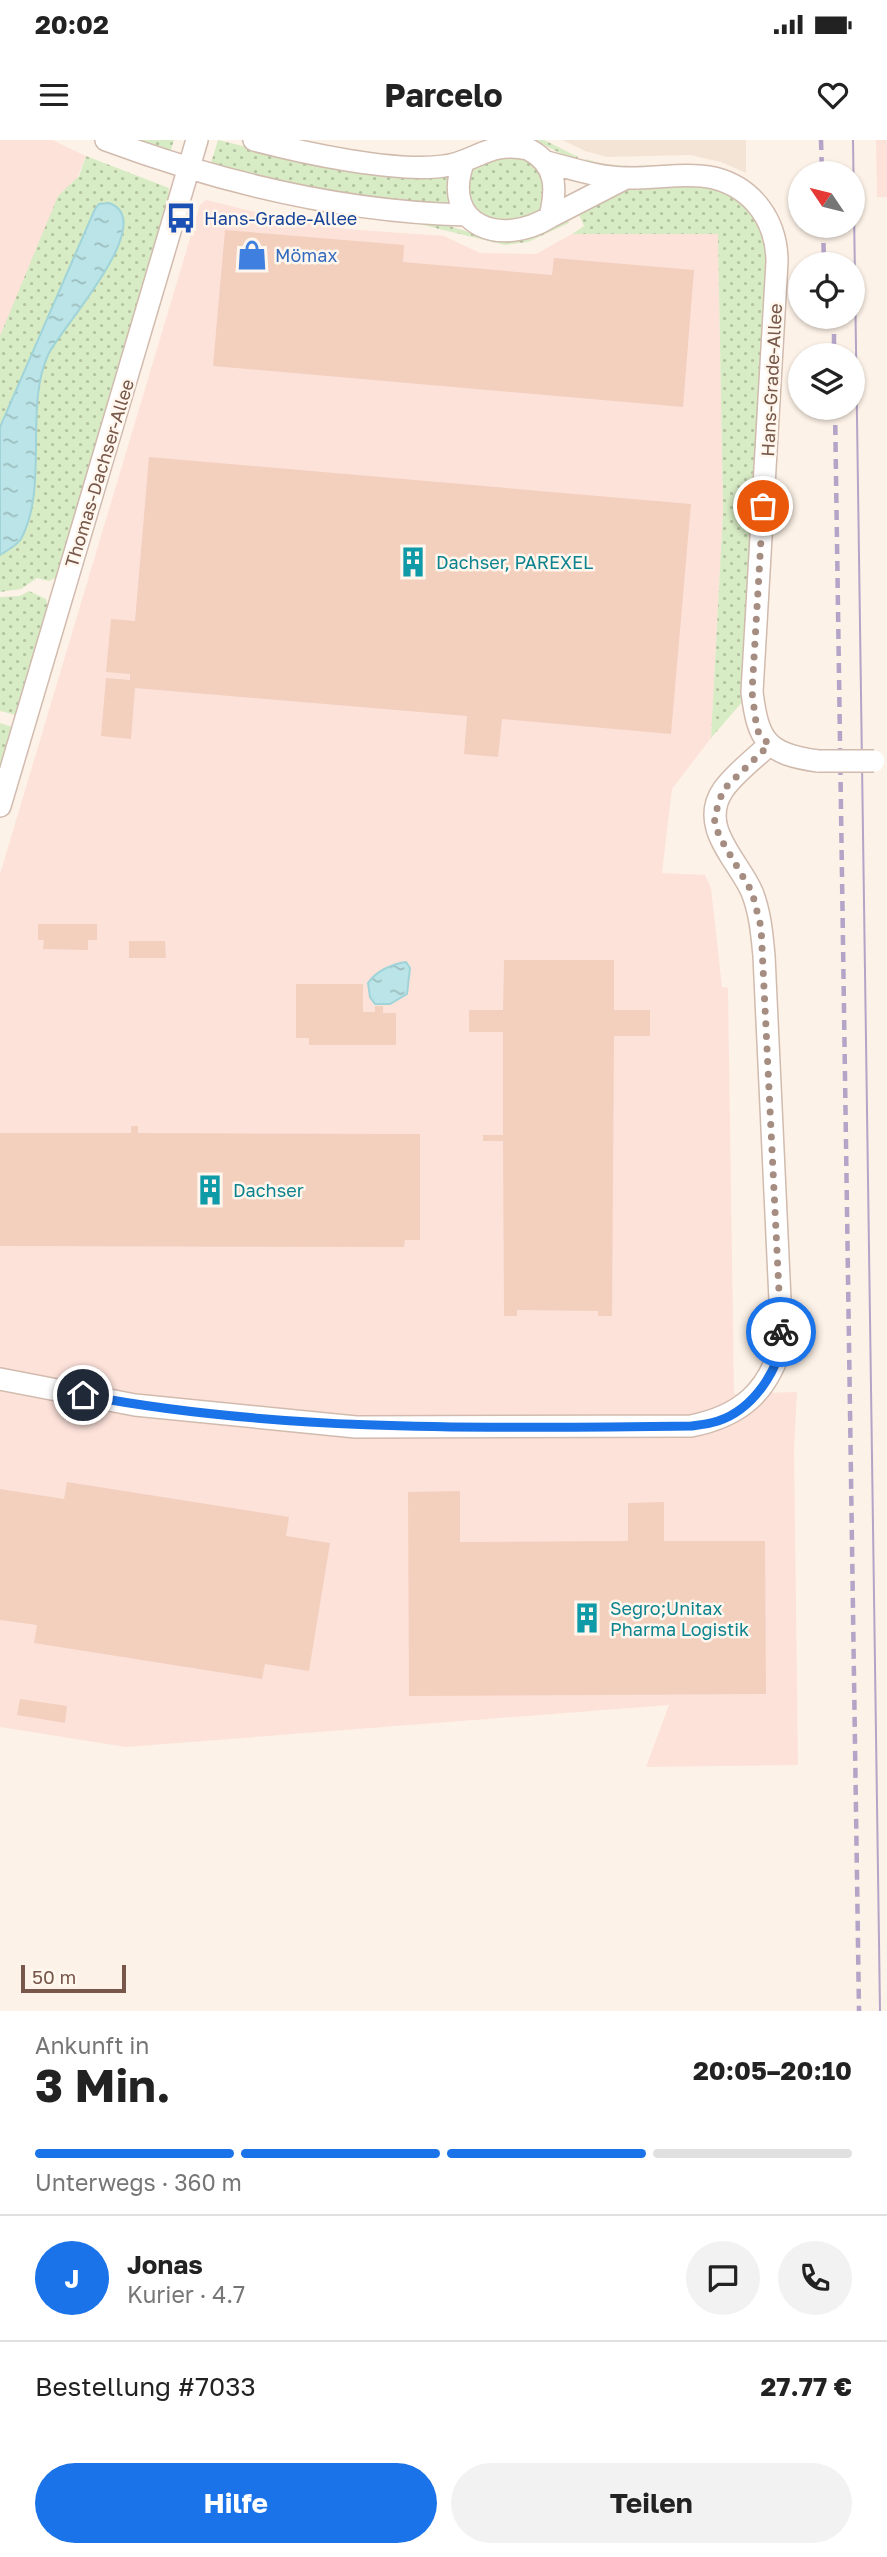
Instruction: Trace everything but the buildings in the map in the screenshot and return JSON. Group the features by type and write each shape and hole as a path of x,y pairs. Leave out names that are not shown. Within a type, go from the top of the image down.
{"street":[{"name":"Hans-Grade-Allee","path":"106,140 189,170 331,202 466,215 475,224 490,230 511,232 533,228 624,178"},
{"name":"Thomas-Dachser-Allee","path":"0,806 197,140"},
{"path":"254,140 371,163 442,167 463,163"},
{"name":"Hans-Grade-Allee","path":"463,163 484,143 524,144 547,162 624,178 704,177 723,181 755,201 763,211 775,236 777,262 752,692 757,730 769,745"},
{"path":"547,162 555,180 550,217"},
{"path":"463,163 457,179 458,199 466,215"},
{"path":"0,1378 135,1405 356,1427 691,1426 720,1420 742,1406 761,1389 776,1363 782,1343 765,984 757,906 719,836 714,818 723,790 769,745 793,757 818,761 881,760"}],"shaded area":[{"path":"0,140 52,140 86,156 0,367"},
{"path":"562,140 746,140 746,173 721,162 690,155 607,157 585,151"},
{"path":"876,140 887,140 887,197 877,197"},
{"path":"206,200 275,217 346,229 444,236 480,253 536,254 572,234 718,233 723,512 711,738 672,789 662,873 705,875 711,888 722,987 728,988 734,1394 797,1392 794,1448 798,1765 646,1767 669,1705 126,1747 0,1727 0,874 200,205"}],"green space":[{"path":"128,140 174,140 169,156"},
{"path":"218,140 255,149 449,174 452,205 378,201 209,169"},
{"path":"534,140 544,140 578,157 576,161"},
{"path":"86,156 169,188 168,202 57,577 49,581 37,578 21,589 0,592 0,336 58,196 79,176"},
{"path":"518,157 532,162 543,171 544,205 527,218 508,221 489,217 471,207 467,188 470,171 481,162"},
{"path":"586,159 617,165 683,164 716,168 615,170 582,163"},
{"path":"698,184 726,194 745,207 759,226 769,254 743,701 711,738 723,512 718,234 572,234 584,226 579,215 618,189"},
{"path":"568,218 569,223 528,242 505,245 419,224 422,219 433,221 501,239 529,235"},
{"path":"29,591 46,599 48,607 16,715 0,711 0,597 20,596"},
{"path":"0,723 12,727 0,769"}],"water":[{"path":"109,203 122,214 123,231 102,277 48,355 38,398 36,472 29,518 21,539 0,555 0,427 95,209 99,204"},
{"path":"406,962 410,968 407,994 390,1004 375,1004 370,997 368,983 385,969"}],"tram line":[{"path":"853,140 880,2011"}],"railway":[{"path":"821,140 822,161"},
{"path":"823,238 824,252"},
{"path":"834,329 834,343"},
{"path":"835,420 859,2011"}],"way so far":[{"path":"763,506 752,692 757,730 769,745 723,790 716,804 714,818 719,836 752,892 761,927 781,1332"}],"place":[{"name":"Hans-Grade-Allee","path":"181,218"},
{"name":"Mömax","path":"252,255"},
{"name":"Dachser, PAREXEL","path":"413,562"},
{"name":"Dachser","path":"210,1190"},
{"name":"Segro;Unitax Pharma Logistik","path":"587,1618"}],"route":[{"path":"83,1395 135,1405 356,1427 691,1426 720,1420 742,1406 761,1389 776,1363 782,1343 781,1332"}]}
